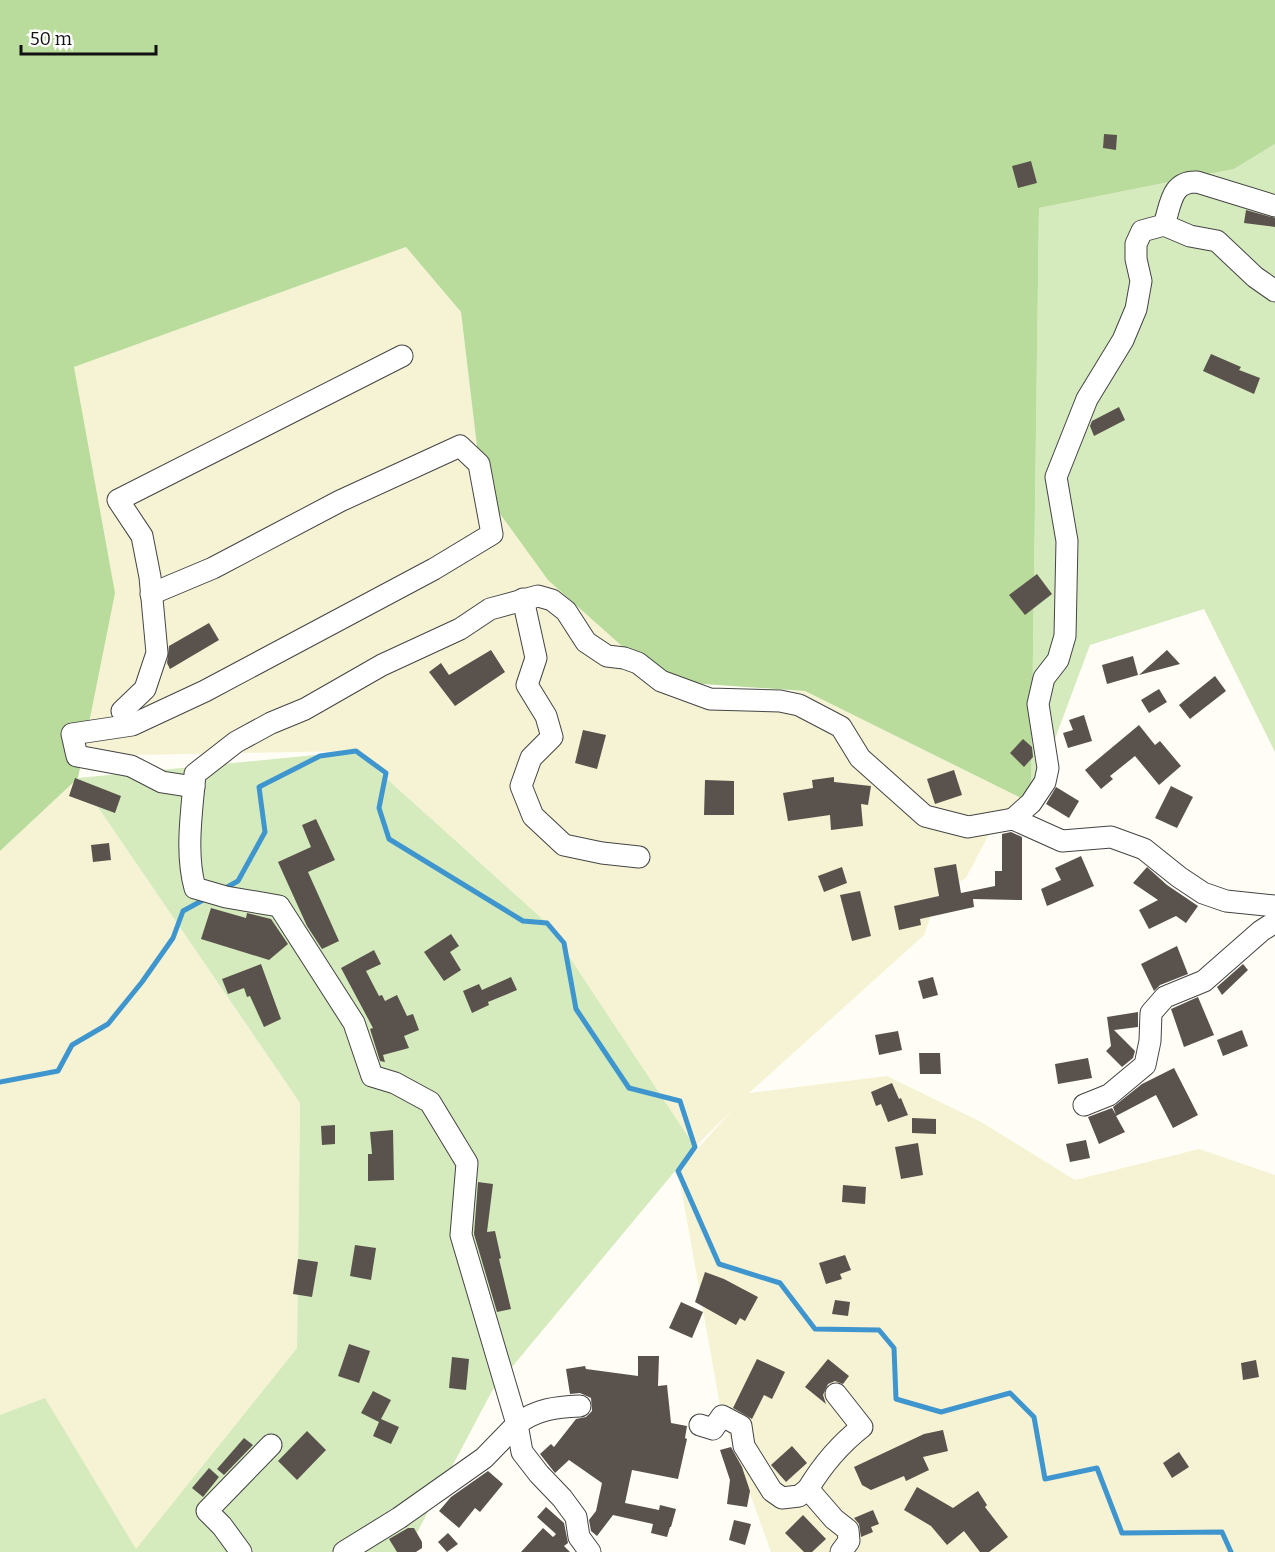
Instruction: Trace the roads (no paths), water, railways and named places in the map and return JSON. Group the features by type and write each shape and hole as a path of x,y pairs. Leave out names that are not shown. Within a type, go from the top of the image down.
{"street":[{"path":"1164,225 1177,188 1185,182 1197,182 1275,206"},
{"path":"590,1552 579,1536 576,1517 522,1452 517,1424 460,1235 467,1163 430,1102 395,1083 372,1077 354,1023 279,906 226,897 195,888 192,876 191,822 195,774 236,742 271,723 306,709 382,665 460,629 490,609 538,596 552,600 566,611 586,642 607,656 638,663 661,681 710,699 780,701 799,705 841,727 860,758 925,816 968,827 1013,819 1031,803 1045,782 1048,768 1038,704 1044,678 1058,660 1065,636 1067,541 1056,477 1087,399 1123,340 1136,309 1141,281 1136,259 1136,244 1142,231 1164,225 1190,236 1217,241 1255,278 1275,291"},
{"path":"122,711 145,689 157,652 142,536 118,500 402,356"},
{"path":"151,594 213,568 340,501 460,446 479,464 492,534 434,569 205,691 132,725 72,734 77,756 131,766 162,782 194,787"},
{"path":"523,599 536,658 527,685 546,716 552,737 531,758 521,786 533,816 564,845 602,853 639,857"},
{"path":"1013,819 1062,841 1111,837 1144,849 1203,893 1226,901 1275,906"},
{"path":"1084,1105 1109,1095 1145,1065 1150,1041 1151,1013 1165,998 1204,981 1261,931 1275,922"},
{"path":"700,1425 713,1429 722,1416 741,1426 744,1446 772,1491 782,1498 800,1496 808,1489 828,1458 846,1439 862,1427 836,1394"},
{"path":"344,1552 399,1518 484,1458 517,1424 531,1414 545,1409 580,1406"},
{"path":"241,1552 222,1526 207,1511 271,1445"},
{"path":"808,1489 834,1519 848,1530 849,1541 842,1552"}],"waterway":[{"path":"222,890 238,881 265,832 259,787 320,756 356,751 386,773 379,808 389,839 523,921 547,923 564,943 576,1009 629,1088 680,1101 695,1147 678,1171 719,1264 780,1283 815,1329 879,1330 894,1348 896,1399 941,1412 1010,1393 1034,1417 1045,1479 1097,1468 1122,1533 1222,1532 1231,1552"},
{"path":"0,1082 58,1071 72,1045 108,1024 142,982 173,938 183,911 205,899"}]}
